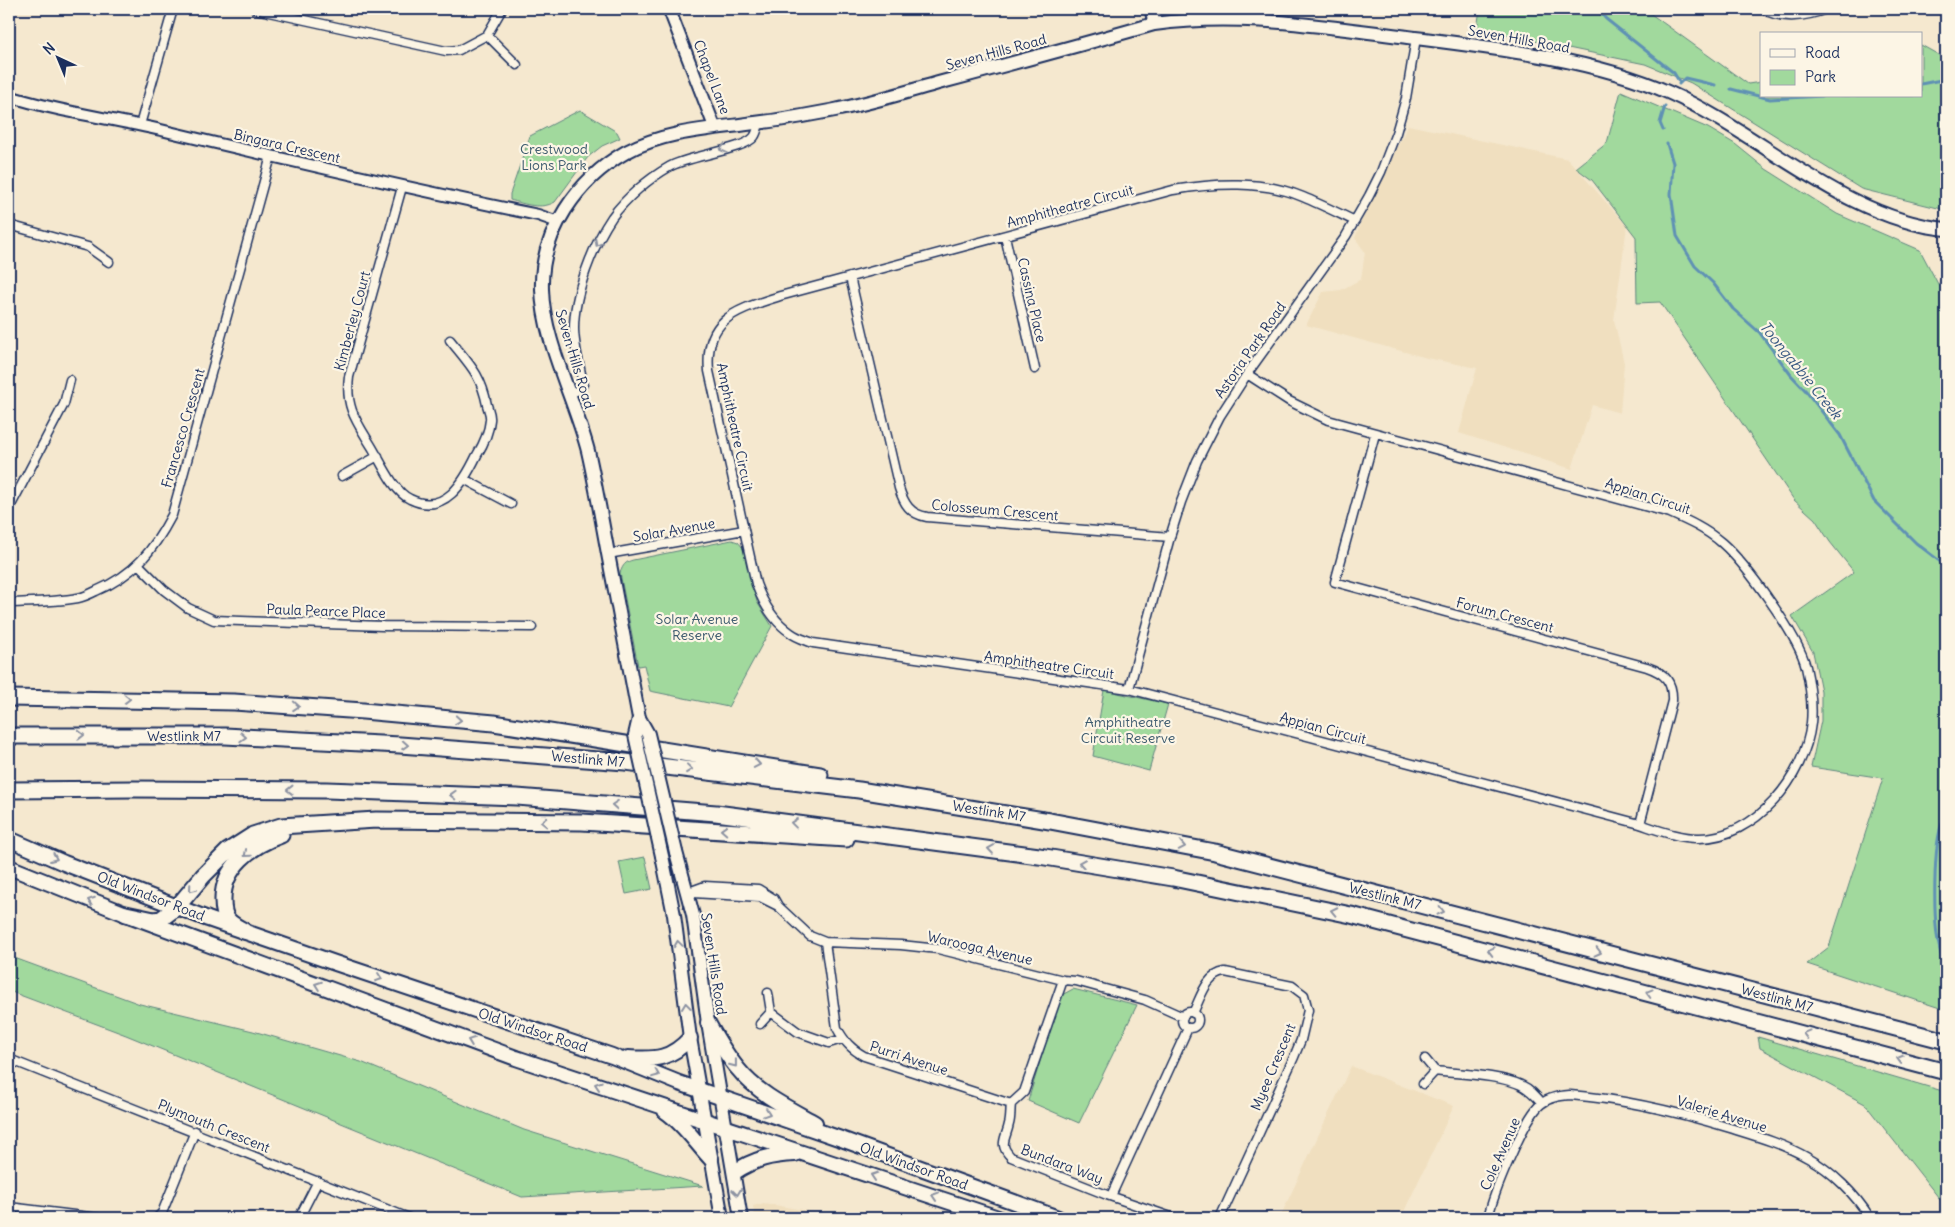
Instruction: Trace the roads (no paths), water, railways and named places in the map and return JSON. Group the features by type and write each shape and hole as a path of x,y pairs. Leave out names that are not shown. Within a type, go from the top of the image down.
{"highway":[{"path":"9,698 234,702 494,723 687,755 744,762 976,802 1050,821"},
{"name":"Westlink M7","path":"9,736 225,736 400,745 625,762 859,790 1050,821 1214,852 1946,1042"},
{"name":"Westlink M7","path":"9,790 327,790 517,797 716,813 1039,856 1126,870 1351,915 1946,1072"},
{"path":"126,914 154,920 161,919 177,907 218,860 240,842 253,835 281,826 376,820 582,822 893,842 912,838"},
{"path":"244,931 226,918 223,888 231,869 248,852 268,840 289,832 376,820"},
{"name":"Old Windsor Road","path":"9,839 64,863 177,907 335,963 612,1056 699,1090 844,1140 1058,1218"},
{"name":"Old Windsor Road","path":"9,867 126,914 516,1058 998,1218"},
{"path":"708,1023 728,1056 752,1084 773,1099 844,1140"},
{"path":"612,1056 656,1058 673,1053 690,1038"},
{"path":"644,1100 672,1116 711,1159"},
{"path":"734,1172 757,1159 774,1154 808,1154"}],"main road":[{"name":"Chapel Lane","path":"669,9 715,128"},
{"path":"1151,9 1154,24"},
{"name":"Seven Hills Road","path":"741,1218 708,1023 693,915 686,894 648,734 639,718 598,492 570,393 551,339 542,302 544,262 558,222 586,182 599,170 620,156 660,138 838,110 1154,24 1204,19 1299,22 1525,54 1608,71 1670,92 1712,114 1830,187 1858,202 1912,223 1946,229"},
{"name":"Seven Hills Road","path":"639,718 635,735 674,915 690,1038 722,1218"},
{"path":"663,862 679,889 686,894 674,915"}],"street":[{"path":"140,125 173,9"},
{"path":"254,9 446,51 459,50 487,35 502,9"},
{"path":"1762,9 1792,17 1809,16 1826,9"},
{"path":"487,35 517,65"},
{"name":"Astoria Park Road","path":"1129,690 1170,536 1197,462 1220,416 1247,374 1316,279 1355,221 1381,172 1406,98 1416,38"},
{"path":"9,112 10,97"},
{"name":"Bingara Crescent","path":"10,97 140,125 402,187 538,215 558,222"},
{"path":"570,393 580,390 583,384 574,328 579,292 595,249 612,217 634,193 669,166 748,142 755,136 759,123"},
{"name":"Francesco Crescent","path":"9,603 46,602 80,598 110,586 140,565 159,539 172,515 271,156"},
{"name":"Amphitheatre Circuit","path":"1129,690 813,644 791,633 776,619 763,602 756,584 709,371 708,359 712,339 724,321 742,309 780,296 1173,190 1219,184 1250,185 1277,189 1301,196 1355,221"},
{"name":"Kimberley Court","path":"402,187 349,377 347,393 350,408 398,489 409,499 427,504 443,500 457,489 485,440 490,419 485,394 477,374 450,340"},
{"path":"9,225 88,247 109,262"},
{"name":"Cassina Place","path":"1005,236 1035,369"},
{"name":"Colosseum Crescent","path":"850,277 899,488 904,503 913,513 927,518 1170,536"},
{"name":"Appian Circuit","path":"1129,690 1640,824 1676,836 1698,838 1723,835 1742,826 1767,808 1785,786 1797,766 1806,745 1811,723 1811,693 1806,665 1795,640 1744,567 1722,543 1698,526 1670,513 1328,420 1309,412 1247,374"},
{"path":"9,509 64,404 70,380"},
{"name":"Forum Crescent","path":"1375,434 1335,582 1647,667 1664,675 1671,683 1672,701 1640,824"},
{"path":"342,476 378,456"},
{"path":"464,479 511,504"},
{"name":"Solar Avenue","path":"608,554 744,530"},
{"name":"Paula Pearce Place","path":"140,565 164,590 188,608 214,620 384,626 532,627"},
{"path":"1742,826 1746,834"},
{"name":"Warooga Avenue","path":"686,894 760,897 778,906 810,936 825,942 938,949 1063,980 1076,981 1145,1000 1183,1017"},
{"path":"768,993 771,1012 798,1032 829,1044 842,1039 834,1017 825,942"},
{"name":"Myee Crescent","path":"1194,1013 1208,982 1220,973 1225,972 1292,986 1304,995 1307,1002 1308,1010 1301,1040 1220,1218"},
{"path":"1011,1104 1024,1092 1063,980"},
{"path":"760,1024 771,1012"},
{"path":"1186,1013 1194,1013 1198,1016 1197,1024 1193,1028 1188,1028 1183,1025 1183,1017 1186,1013"},
{"path":"1111,1196 1188,1028"},
{"name":"Purri Avenue","path":"842,1039 852,1050 864,1056 1011,1104"},
{"name":"Plymouth Crescent","path":"9,1058 409,1218"},
{"path":"1425,1059 1435,1071 1514,1083 1529,1090 1542,1103"},
{"path":"1423,1084 1435,1071"},
{"name":"Valerie Avenue","path":"1542,1103 1556,1096 1570,1094 1694,1116 1749,1133 1810,1158 1852,1194 1870,1218"},
{"name":"Cole Avenue","path":"1488,1218 1492,1203 1526,1124 1532,1113 1542,1103"},
{"name":"Bundara Way","path":"1011,1104 1010,1123 1003,1143 1004,1150 1010,1157 1174,1218"},
{"path":"157,1218 162,1213 195,1132"},
{"path":"299,1218 318,1181"},
{"path":"9,1207 98,1218"}],"waterway":[{"path":"1597,9 1606,19 1674,73 1680,83"},
{"name":"Toongabbie Creek","path":"1679,84 1685,78 1715,85"},
{"name":"Toongabbie Creek","path":"1922,84 1946,79"},
{"name":"Toongabbie Creek","path":"1731,89 1760,96"},
{"name":"Toongabbie Creek","path":"1766,98 1787,98"},
{"name":"Toongabbie Creek","path":"1663,130 1660,123 1665,106"},
{"name":"Toongabbie Creek","path":"1667,144 1673,163 1671,194 1677,236 1695,266 1713,283 1733,309 1760,333 1791,375 1840,435 1874,501 1916,543 1946,566"},
{"name":"Toongabbie Creek","path":"1946,816 1941,825 1938,839 1935,873 1937,935 1946,974"}],"park label":[{"name":"Crestwood Lions Park","path":"554,158"},
{"name":"Solar Avenue Reserve","path":"697,628"},
{"name":"Amphitheatre Circuit Reserve","path":"1128,730"}]}
